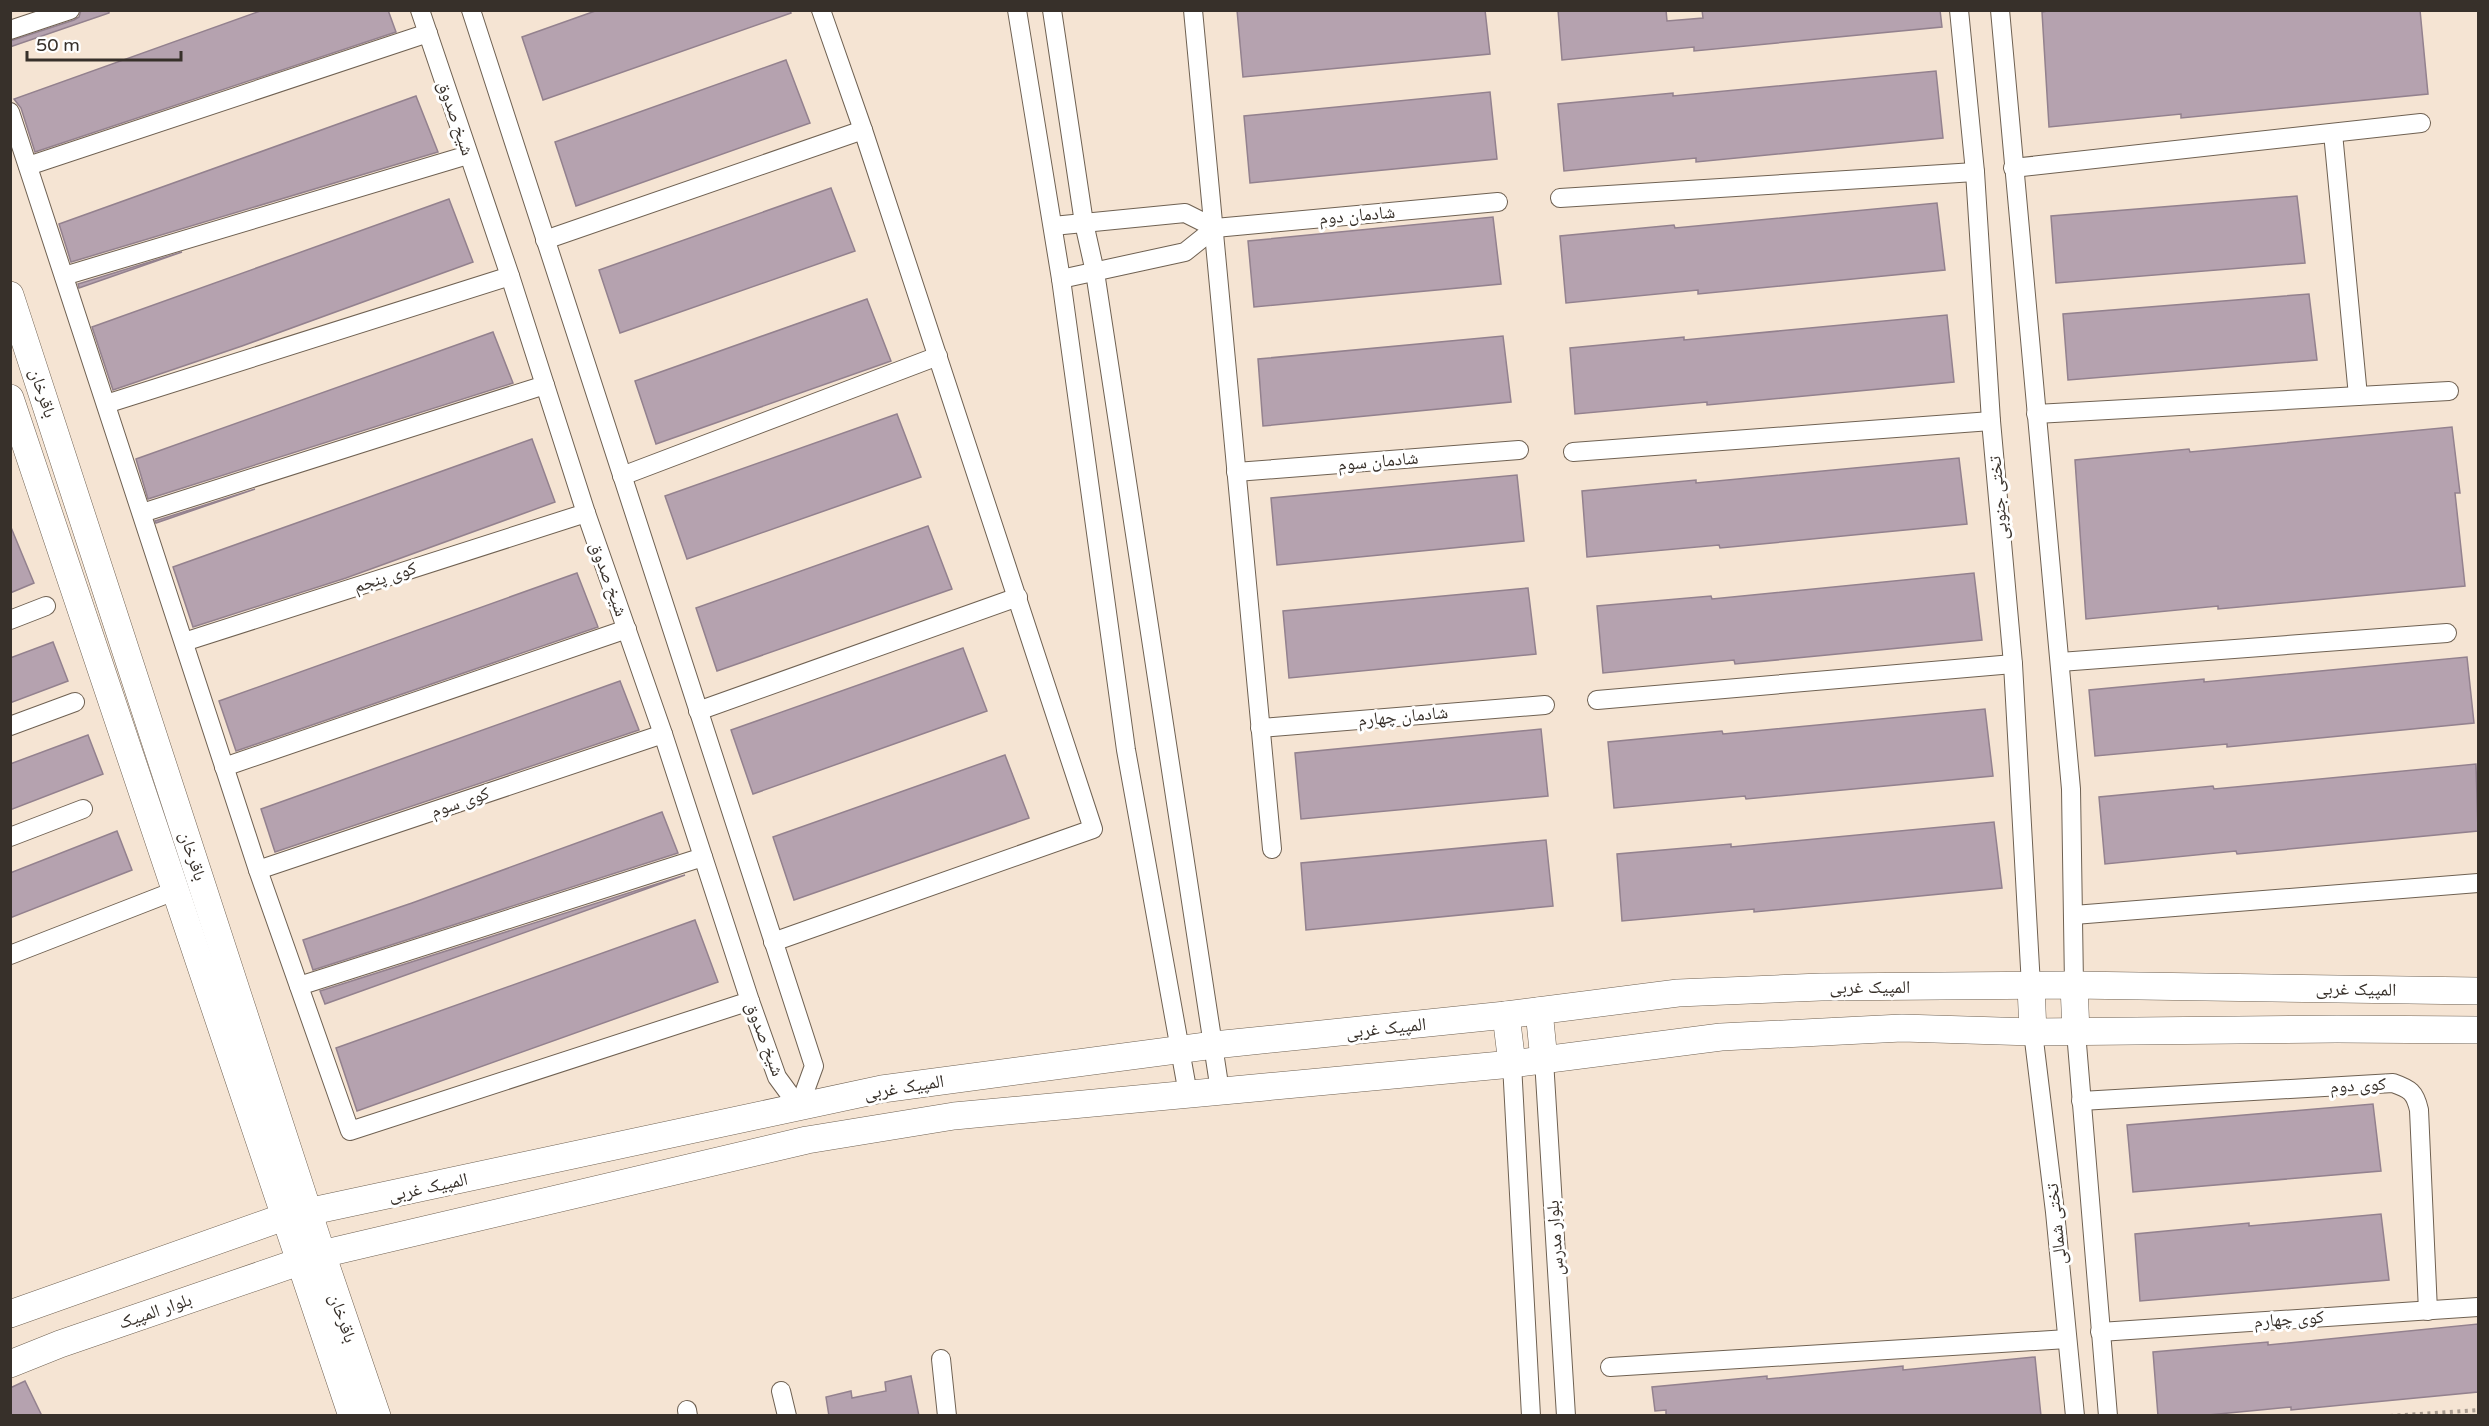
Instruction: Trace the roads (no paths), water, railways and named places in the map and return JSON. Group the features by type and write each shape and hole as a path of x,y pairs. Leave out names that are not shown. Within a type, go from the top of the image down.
{"street":[{"path":"10,30 70,10"},
{"name":"شیخ صدوق","path":"420,10 510,276 586,513 663,734 750,1001 777,1077 799,1107"},
{"name":"شیخ صدوق","path":"471,10 814,1066 799,1107"},
{"path":"773,942 1093,830 1018,597 821,10"},
{"path":"1017,10 1061,279 1126,750 1188,1094"},
{"path":"1052,10 1084,223 1095,272 1220,1091"},
{"path":"1193,10 1272,849"},
{"name":"تختی جنوبی","path":"1959,10 1975,172 1991,421 2013,664 2031,986"},
{"path":"2000,10 2073,818 2076,1032"},
{"path":"28,166 428,33"},
{"path":"10,112 258,870 350,1131 750,1001"},
{"path":"2013,168 2421,123"},
{"path":"545,240 863,130"},
{"path":"2333,133 2358,396"},
{"path":"64,276 468,155"},
{"path":"1560,198 1975,172"},
{"name":"شادمان دوم","path":"1215,228 1498,202"},
{"path":"1053,226 1185,213 1215,228"},
{"path":"1061,279 1185,252 1215,228"},
{"path":"106,404 510,276"},
{"name":"باقرخان","path":"10,295 296,1215"},
{"path":"622,476 938,356"},
{"path":"142,513 545,386"},
{"path":"2036,414 2449,391"},
{"name":"باقرخان","path":"12,409 177,890 311,1258 377,1416"},
{"path":"1574,452 1991,421"},
{"name":"شادمان سوم","path":"1236,472 1519,450"},
{"name":"کوی پنجم","path":"184,642 586,513"},
{"path":"698,711 1018,597"},
{"path":"10,620 46,606"},
{"path":"224,766 627,629"},
{"path":"2060,662 2447,633"},
{"path":"1597,700 2013,664"},
{"path":"10,726 75,702"},
{"name":"شادمان چهارم","path":"1260,728 1545,705"},
{"name":"کوی سوم","path":"258,870 663,734"},
{"path":"10,837 82,809"},
{"path":"299,986 703,857"},
{"path":"2074,915 2478,883"},
{"path":"10,955 177,890"},
{"name":"المپیک غربی","path":"296,1215 882,1089 1214,1045 1506,1015 1678,993 1821,987 2074,985 2478,991"},
{"path":"2031,986 2033,1032"},
{"path":"1539,1011 1544,1060"},
{"path":"1506,1015 1512,1064"},
{"name":"المپیک غربی","path":"311,1258 807,1140 954,1116 1512,1064 1721,1036 1902,1028 2033,1032 2478,1030"},
{"name":"تختی شمالی","path":"2033,1032 2055,1212 2075,1416"},
{"name":"تختی شمالی","path":"2076,1032 2108,1416"},
{"name":"بلوار مدرس","path":"1544,1060 1566,1416"},
{"name":"بلوار مدرس","path":"1512,1064 1531,1416"},
{"name":"کوی دوم","path":"2081,1101 2393,1083 2405,1087 2416,1096 2419,1110 2428,1311"},
{"path":"799,1107 807,1140"},
{"path":"10,1314 296,1215"},
{"name":"باقرخان","path":"311,1258 352,1416"},
{"name":"بلوار المپیک","path":"10,1364 60,1344 311,1258"},
{"name":"کوی چهارم","path":"2100,1332 2478,1307"},
{"path":"1610,1367 2067,1339"},
{"path":"940,1359 947,1416"},
{"path":"781,1391 787,1416"}]}
